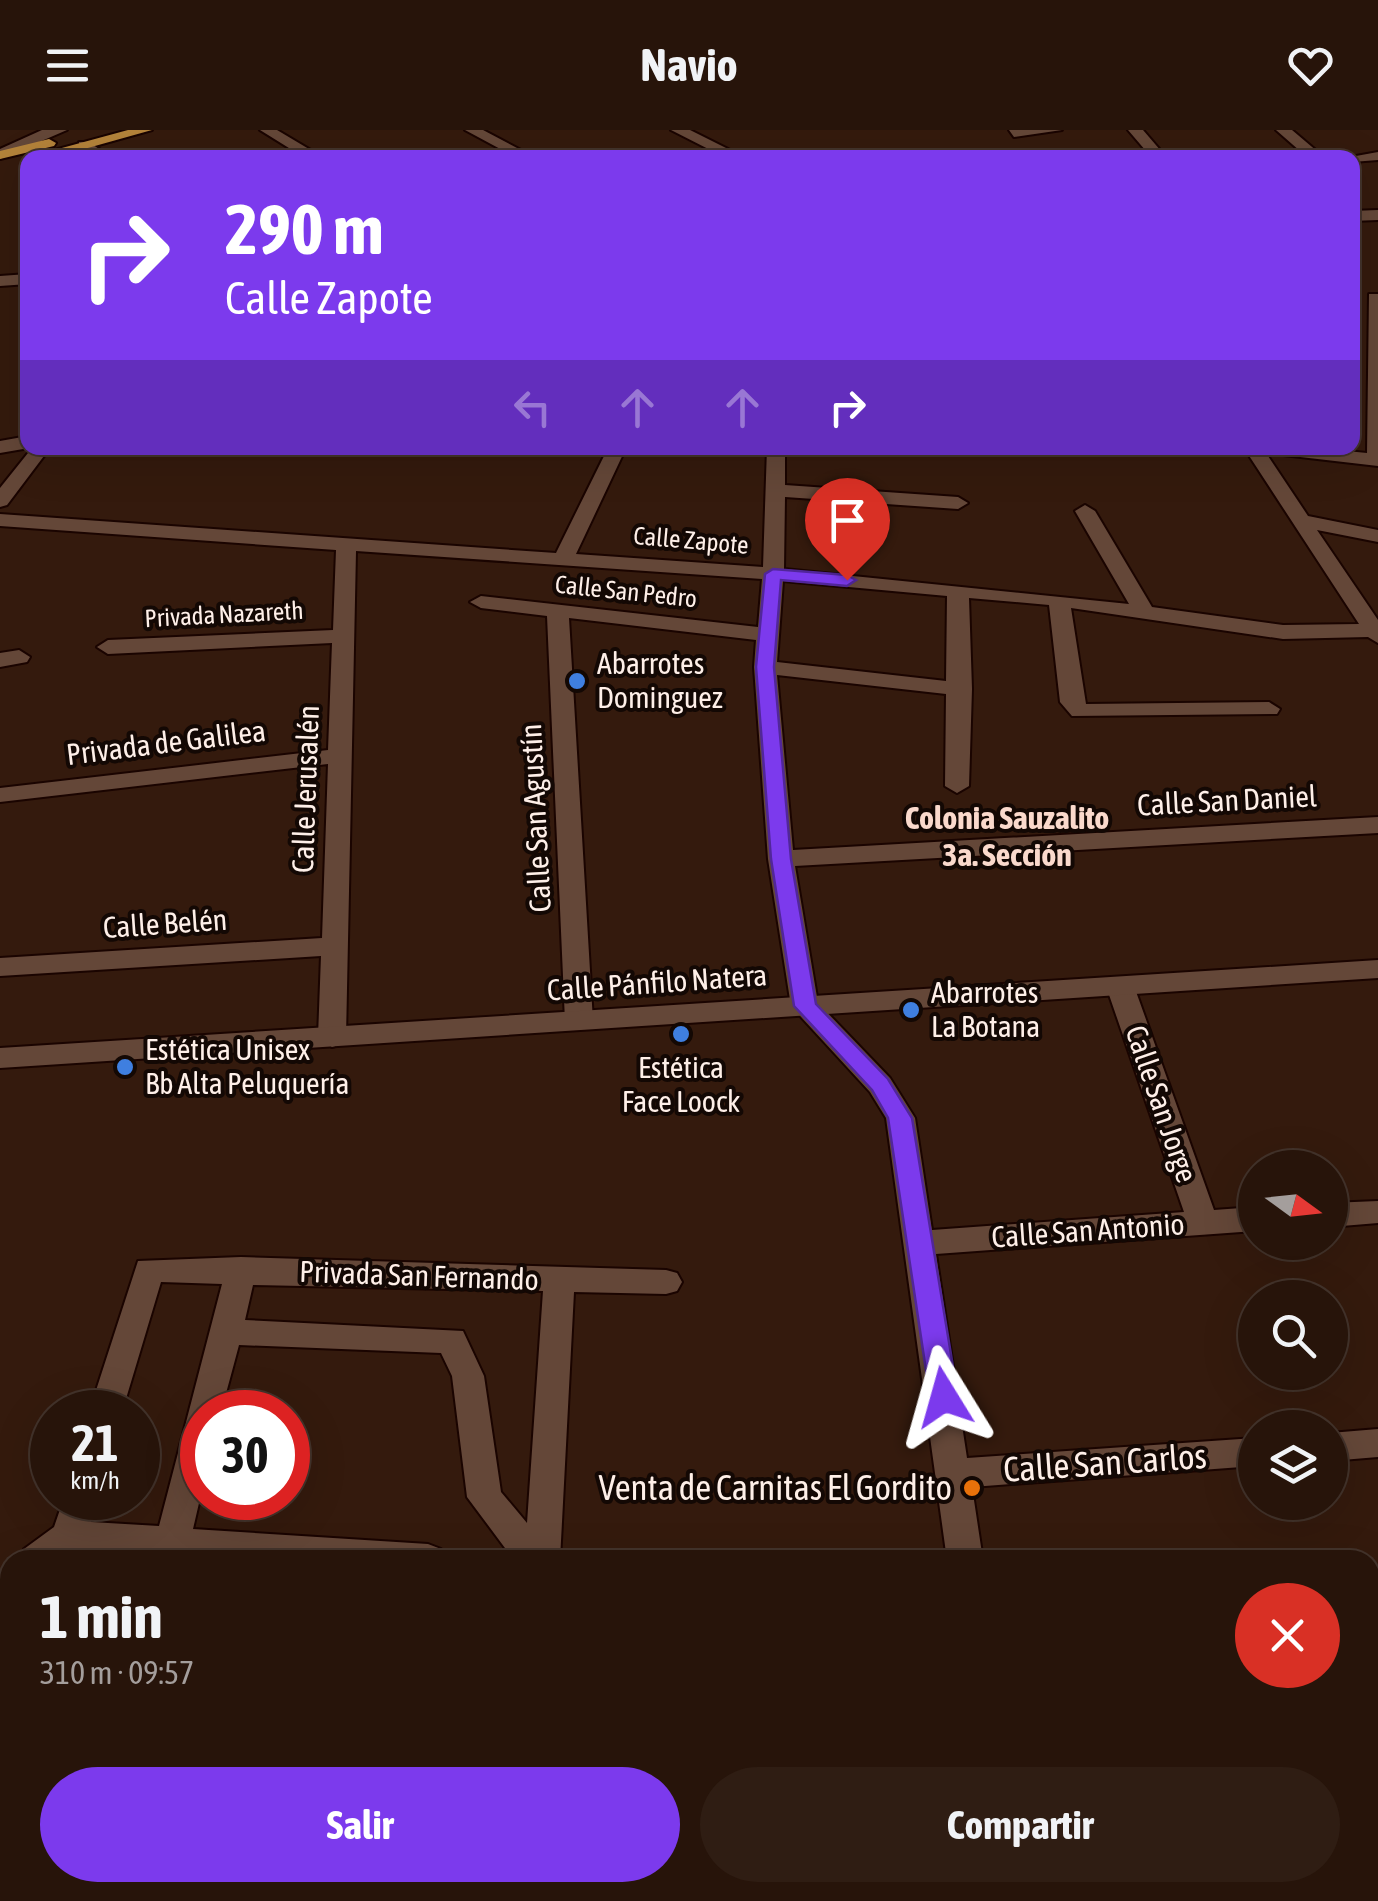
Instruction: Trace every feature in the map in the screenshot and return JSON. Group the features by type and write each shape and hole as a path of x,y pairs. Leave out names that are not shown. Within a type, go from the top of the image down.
{"main road":[{"path":"21,150 104,130"},
{"path":"63,150 145,130"}],"street":[{"path":"0,155 31,136 60,130"},
{"path":"267,130 303,150"},
{"path":"472,130 512,150"},
{"path":"678,130 722,150"},
{"path":"1014,133 1055,130"},
{"path":"1135,130 1153,150"},
{"path":"1283,130 1308,150"},
{"path":"84,145 92,150"},
{"path":"1332,455 1378,460 1377,298"},
{"path":"0,501 36,455"},
{"path":"564,557 614,455"},
{"path":"776,455 773,574 765,667 781,859 805,1006 880,1084 900,1118 964,1550"},
{"path":"1258,455 1376,633"},
{"path":"775,490 958,503"},
{"path":"1085,511 1144,611"},
{"name":"Calle Zapote","path":"0,520 773,574 1059,600 1283,632 1376,633"},
{"path":"1304,520 1378,536"},
{"name":"Calle Jerusalén","path":"332,1037 346,544"},
{"path":"958,590 958,786"},
{"path":"1059,600 1071,702 1080,711 1269,708"},
{"name":"Calle San Pedro","path":"482,602 765,634"},
{"name":"Calle San Agustín","path":"558,611 579,1021"},
{"name":"Privada Nazareth","path":"108,647 343,636"},
{"path":"765,667 961,689"},
{"name":"Privada de Galilea","path":"0,795 340,756"},
{"name":"Calle San Daniel","path":"781,859 1378,826"},
{"name":"Calle Belén","path":"0,967 334,946"},
{"name":"Calle Pánfilo Natera","path":"0,1058 1378,969"},
{"name":"Calle San Jorge","path":"1120,986 1203,1223"},
{"path":"1348,1214 1378,1212"},
{"name":"Calle San Antonio","path":"921,1243 1238,1221"},
{"path":"210,1390 242,1269"},
{"name":"Privada San Fernando","path":"113,1390 149,1270 242,1269 559,1281 540,1550"},
{"path":"559,1281 666,1282"},
{"path":"226,1332 452,1340 468,1376 484,1497 530,1550"},
{"path":"1348,1446 1378,1444"},
{"name":"Calle San Carlos","path":"955,1474 1238,1453"},
{"path":"172,1544 180,1511"},
{"path":"51,1550 70,1536 75,1520"},
{"path":"70,1536 216,1550"}],"place":[{"name":"Abarrotes Dominguez","path":"577,681"},
{"name":"Abarrotes La Botana","path":"911,1010"},
{"name":"Estética Face Loock","path":"681,1034"},
{"name":"Estética Unisex Bb Alta Peluquería","path":"125,1067"},
{"name":"Venta de Carnitas El Gordito","path":"972,1488"}],"district":[{"name":"Colonia Sauzalito 3a. Sección","path":"1007,836"}],"route":[{"path":"847,580 773,574 765,667 781,859 805,1006 880,1084 900,1118 944,1397"}]}
